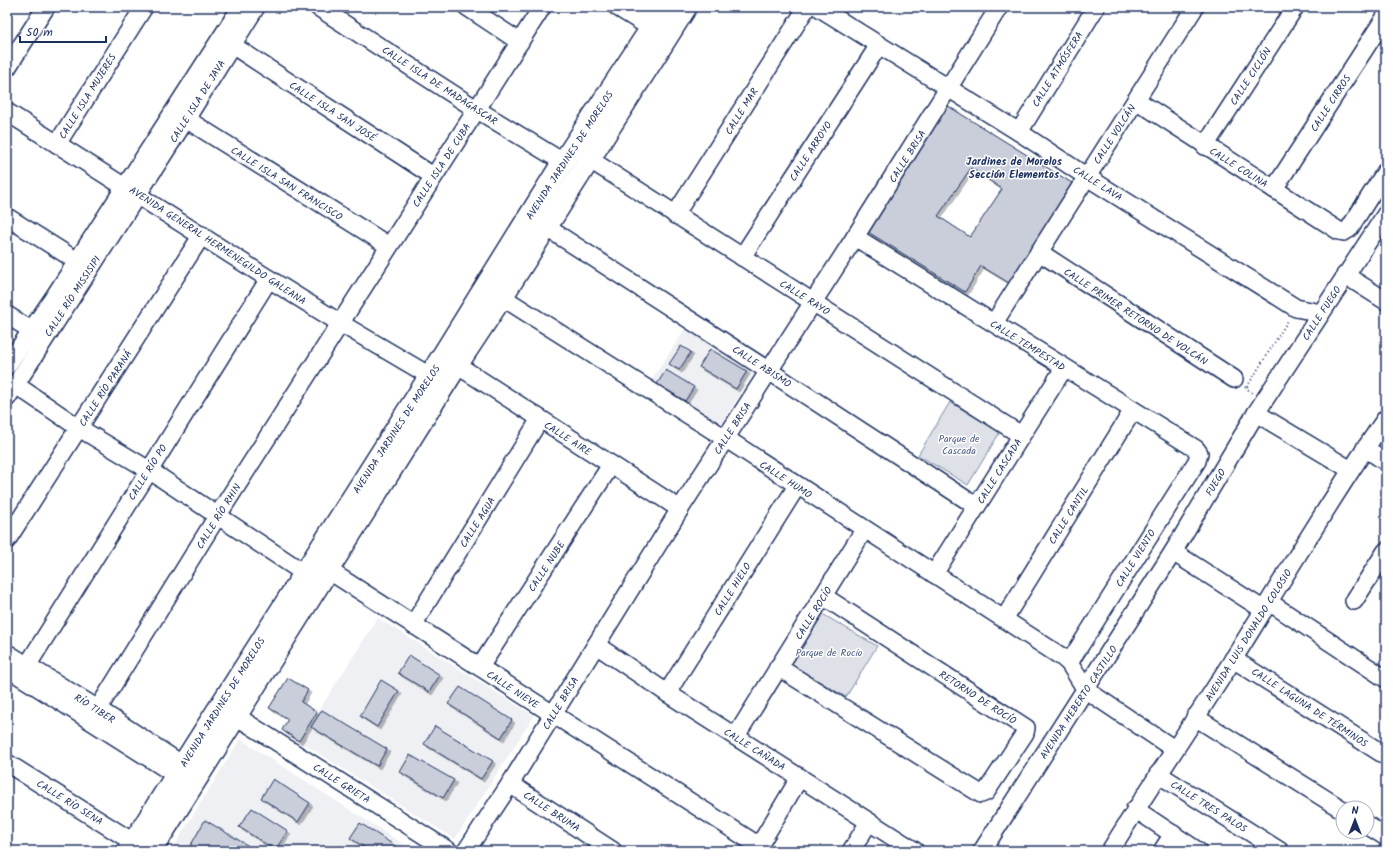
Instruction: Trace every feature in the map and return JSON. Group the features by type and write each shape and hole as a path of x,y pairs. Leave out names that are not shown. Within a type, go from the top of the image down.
{"main road":[{"name":"AVENIDA JARDINES DE MORELOS","path":"144,849 236,716 304,573 430,376 473,325 502,297 686,7"},
{"name":"AVENIDA JARDINES DE MORELOS","path":"144,849 179,770 271,643 328,570 457,365 473,325 547,188 654,15"},
{"path":"547,188 564,199"}],"street":[{"path":"7,68 46,7"},
{"name":"CALLE ISLA MUJERES","path":"57,144 144,7"},
{"name":"CALLE ISLA DE MADAGASCAR","path":"318,7 476,109 563,162"},
{"path":"467,7 520,42"},
{"name":"CALLE ISLA DE CUBA","path":"340,323 542,7"},
{"path":"617,7 654,15"},
{"name":"CALLE MAR","path":"675,215 807,7"},
{"name":"CALLE LAVA","path":"818,7 1019,132 1296,308 1321,313"},
{"name":"CALLE ATMÓSFERA","path":"1019,132 1096,7"},
{"name":"CALLE VOLCÁN","path":"994,324 1195,7"},
{"name":"CALLE CICLÓN","path":"1205,146 1295,7"},
{"name":"CALLE ISLA DE JAVA","path":"131,190 186,119 232,45 247,9"},
{"name":"CALLE ISLA DE JAVA","path":"131,190 247,9"},
{"name":"CALLE BRISA","path":"466,851 510,784 725,438 949,89 995,9"},
{"name":"CALLE CIRROS","path":"1274,189 1386,16"},
{"name":"CALLE ISLA SAN JOSÉ","path":"232,45 433,176"},
{"name":"CALLE ARROYO","path":"742,258 879,46"},
{"name":"CALLE COLINA","path":"1136,100 1205,146 1339,231 1344,232 1349,229 1386,171"},
{"name":"AVENIDA GENERAL HERMENEGILDO GALEANA","path":"7,112 269,279 430,376"},
{"name":"CALLE ISLA SAN FRANCISCO","path":"186,119 389,246"},
{"name":"CALLE RAYO","path":"589,160 1021,435"},
{"name":"CALLE RÍO MISSISIPI","path":"7,366 31,330 60,301 77,261 131,190"},
{"name":"CALLE RÍO MISSISIPI","path":"11,391 60,301 131,190"},
{"name":"CALLE FUEGO","path":"1260,407 1386,214"},
{"path":"7,217 77,261"},
{"name":"CALLE ABISMO","path":"546,227 769,370 976,506"},
{"name":"CALLE RÍO PARANÁ","path":"7,540 202,236"},
{"name":"CALLE TEMPESTAD","path":"855,237 1196,449 1199,453"},
{"name":"CALLE PRIMER RETORNO DE VOLCÁN","path":"1039,252 1240,383"},
{"path":"1345,275 1386,301"},
{"name":"CALLE RÍO PO","path":"27,666 269,279"},
{"name":"CALLE HUMO","path":"502,297 725,438 864,530 1069,662"},
{"path":"7,315 31,330"},
{"name":"CALLE RÍO RHIN","path":"98,709 218,515 340,323"},
{"name":"CALLE AIRE","path":"457,365 680,509"},
{"name":"CALLE CASCADA","path":"934,574 1064,368"},
{"path":"11,391 79,428 149,470 304,573"},
{"path":"1260,407 1351,470"},
{"name":"FUEGO","path":"1173,552 1260,407"},
{"name":"CALLE CANTIL","path":"1004,619 1133,410"},
{"name":"AVENIDA LUIS DONALDO COLOSIO","path":"1110,851 1233,659 1365,448 1386,418"},
{"name":"CALLE AGUA","path":"413,625 540,419"},
{"path":"1365,448 1386,462"},
{"name":"CALLE VIENTO","path":"1069,662 1197,461 1199,453"},
{"name":"CALLE NUBE","path":"480,667 611,465"},
{"name":"CALLE HIELO","path":"667,693 797,486"},
{"name":"CALLE ROCÍO","path":"736,736 864,530"},
{"path":"1354,600 1386,551"},
{"path":"1173,552 1266,606 1386,679"},
{"name":"AVENIDA HEBERTO CASTILLO","path":"982,851 1173,552"},
{"name":"CALLE NIEVE","path":"328,570 480,667 757,849"},
{"name":"RETORNO DE ROCÍO","path":"778,667 980,794 986,792 1025,733 1026,728 823,596"},
{"name":"CALLE CAÑADA","path":"596,645 667,693 915,851"},
{"name":"RÍO TIBER","path":"7,653 27,666 62,695 179,770"},
{"name":"CALLE LAGUNA DE TÉRMINOS","path":"1233,659 1386,756"},
{"path":"1069,662 1086,690 1174,749"},
{"name":"RÍO TIBER","path":"7,668 62,695 98,709 179,770"},
{"name":"CALLE GRIETA","path":"236,716 449,851"},
{"path":"1195,718 1335,805"},
{"name":"CALLE RÍO SENA","path":"7,763 144,849"},
{"name":"CALLE TRES PALOS","path":"1158,774 1280,851"},
{"path":"757,849 800,777"},
{"name":"CALLE BRUMA","path":"510,784 613,851"},
{"path":"1135,810 1198,851"},
{"path":"851,851 869,822"},
{"path":"1375,830 1386,837"},
{"path":"1162,851 1173,834"}],"path":[{"path":"1260,407 1240,383 1296,308"}],"shaded area":[{"path":"685,329 754,373 719,427 650,382"},
{"path":"378,618 534,716 455,839 299,741"},
{"path":"240,739 414,851 171,851"}],"green space":[{"name":"Parque de Cascada","path":"950,402 1000,432 968,485 918,455"},
{"name":"Parque de Rocío","path":"819,612 877,646 846,697 788,663"}],"building":[{"path":"948,106 1072,183 1009,283 981,266 965,292 868,232","holes":["971,168 1002,189 970,237 938,216"]},
{"path":"681,346 691,352 679,370 669,364"},
{"path":"710,349 747,371 736,389 699,367"},
{"path":"666,370 694,387 685,401 657,384"},
{"path":"409,655 440,675 429,692 398,673"},
{"path":"288,678 308,690 301,702 317,712 299,741 282,730 288,719 269,708"},
{"path":"381,680 399,691 377,727 360,716"},
{"path":"460,687 512,720 501,738 448,704"},
{"path":"322,710 387,749 377,766 311,727"},
{"path":"435,726 493,761 481,779 424,744"},
{"path":"410,755 454,780 443,798 400,772"},
{"path":"273,779 310,803 298,822 261,798"},
{"path":"252,808 288,831 275,850 239,827"},
{"path":"205,820 252,848 250,851 188,850"},
{"path":"360,823 403,851 370,851 350,838"}],"district":[{"name":"Jardines de Morelos Sección Elementos","path":"1014,167"}]}
